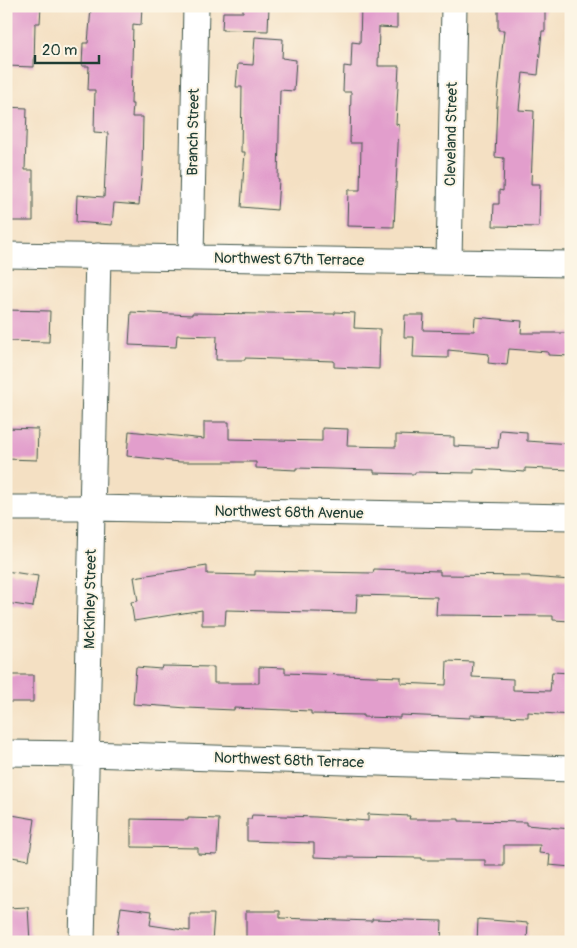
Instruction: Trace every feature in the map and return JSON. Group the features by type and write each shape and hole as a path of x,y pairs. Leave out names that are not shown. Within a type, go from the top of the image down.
{"street":[{"name":"Branch Street","path":"191,257 196,6"},
{"name":"Cleveland Street","path":"449,261 454,6"},
{"name":"Northwest 67th Terrace","path":"6,255 571,264"},
{"name":"McKinley Street","path":"82,942 98,256"},
{"name":"Northwest 68th Avenue","path":"6,508 571,517"},
{"name":"Northwest 68th Terrace","path":"6,753 571,769"}],"building":[{"path":"6,6 41,6 40,23 35,23 34,67 6,66"},
{"path":"112,6 142,6 141,25 133,24 131,104 133,104 132,117 143,117 139,205 114,203 112,225 76,222 77,195 104,197 108,133 94,132 95,90 88,90 89,66 82,66 83,43 88,43 91,8 112,10"},
{"path":"243,6 269,6 268,31 222,30 223,12 243,12"},
{"path":"361,6 397,6 397,28 379,27 378,66 399,66 396,124 399,125 394,227 347,226 348,190 360,190 361,143 350,143 351,92 343,92 344,66 351,67 352,42 360,43"},
{"path":"498,6 545,6 545,31 542,31 538,75 523,73 519,110 534,111 531,184 540,184 539,227 493,226 494,204 499,204 499,190 503,191 504,158 495,157 497,103 504,30 498,30"},
{"path":"255,37 283,39 282,58 296,60 294,91 280,90 277,210 241,207 245,152 241,152 242,87 236,87 238,64 253,65"},
{"path":"6,107 27,108 25,170 33,170 33,221 6,221"},
{"path":"6,310 50,311 49,342 6,341"},
{"path":"131,312 192,315 192,313 355,313 354,328 380,329 379,369 334,367 334,361 245,358 245,360 216,360 217,336 177,335 176,347 129,345"},
{"path":"405,315 424,315 423,330 474,331 475,317 522,321 521,333 571,333 571,356 548,355 548,352 509,349 507,365 488,363 489,354 448,350 448,358 413,357 414,337 404,337"},
{"path":"204,422 229,422 229,439 322,441 322,428 348,429 347,446 396,447 396,435 454,437 454,446 498,448 500,430 527,432 527,441 571,444 571,470 525,468 525,472 474,469 474,473 374,473 374,470 256,468 256,462 180,462 127,456 129,431 204,439"},
{"path":"6,428 38,429 37,460 6,459"},
{"path":"207,566 207,574 255,575 255,571 373,573 374,569 440,571 440,575 530,576 571,580 571,621 553,620 553,616 436,615 437,597 357,595 356,613 226,610 225,625 202,625 202,610 134,621 131,602 138,601 134,577"},
{"path":"6,571 38,576 33,607 6,603"},
{"path":"447,661 473,662 472,677 513,679 513,690 550,691 552,672 571,673 571,715 528,712 528,717 470,715 470,718 400,715 400,718 311,714 311,711 234,708 234,710 133,704 136,667 161,669 162,666 214,667 214,683 259,683 259,667 285,668 285,673 401,677 401,683 446,685"},
{"path":"6,675 33,675 33,702 6,702"},
{"path":"6,814 35,819 29,860 6,856"},
{"path":"368,814 410,816 409,819 526,822 526,825 571,829 571,867 549,865 550,854 539,853 540,845 504,845 504,866 485,866 485,860 314,857 314,843 247,841 247,819 251,819 252,815 368,821"},
{"path":"188,818 219,819 217,855 198,854 198,848 131,847 131,819 188,820"},
{"path":"28,907 30,942 6,942 6,908"},
{"path":"121,907 152,911 150,925 190,931 190,914 214,914 212,942 116,942"},
{"path":"246,911 280,911 280,918 442,921 441,942 246,942"},
{"path":"478,919 528,923 527,942 477,942"}]}
